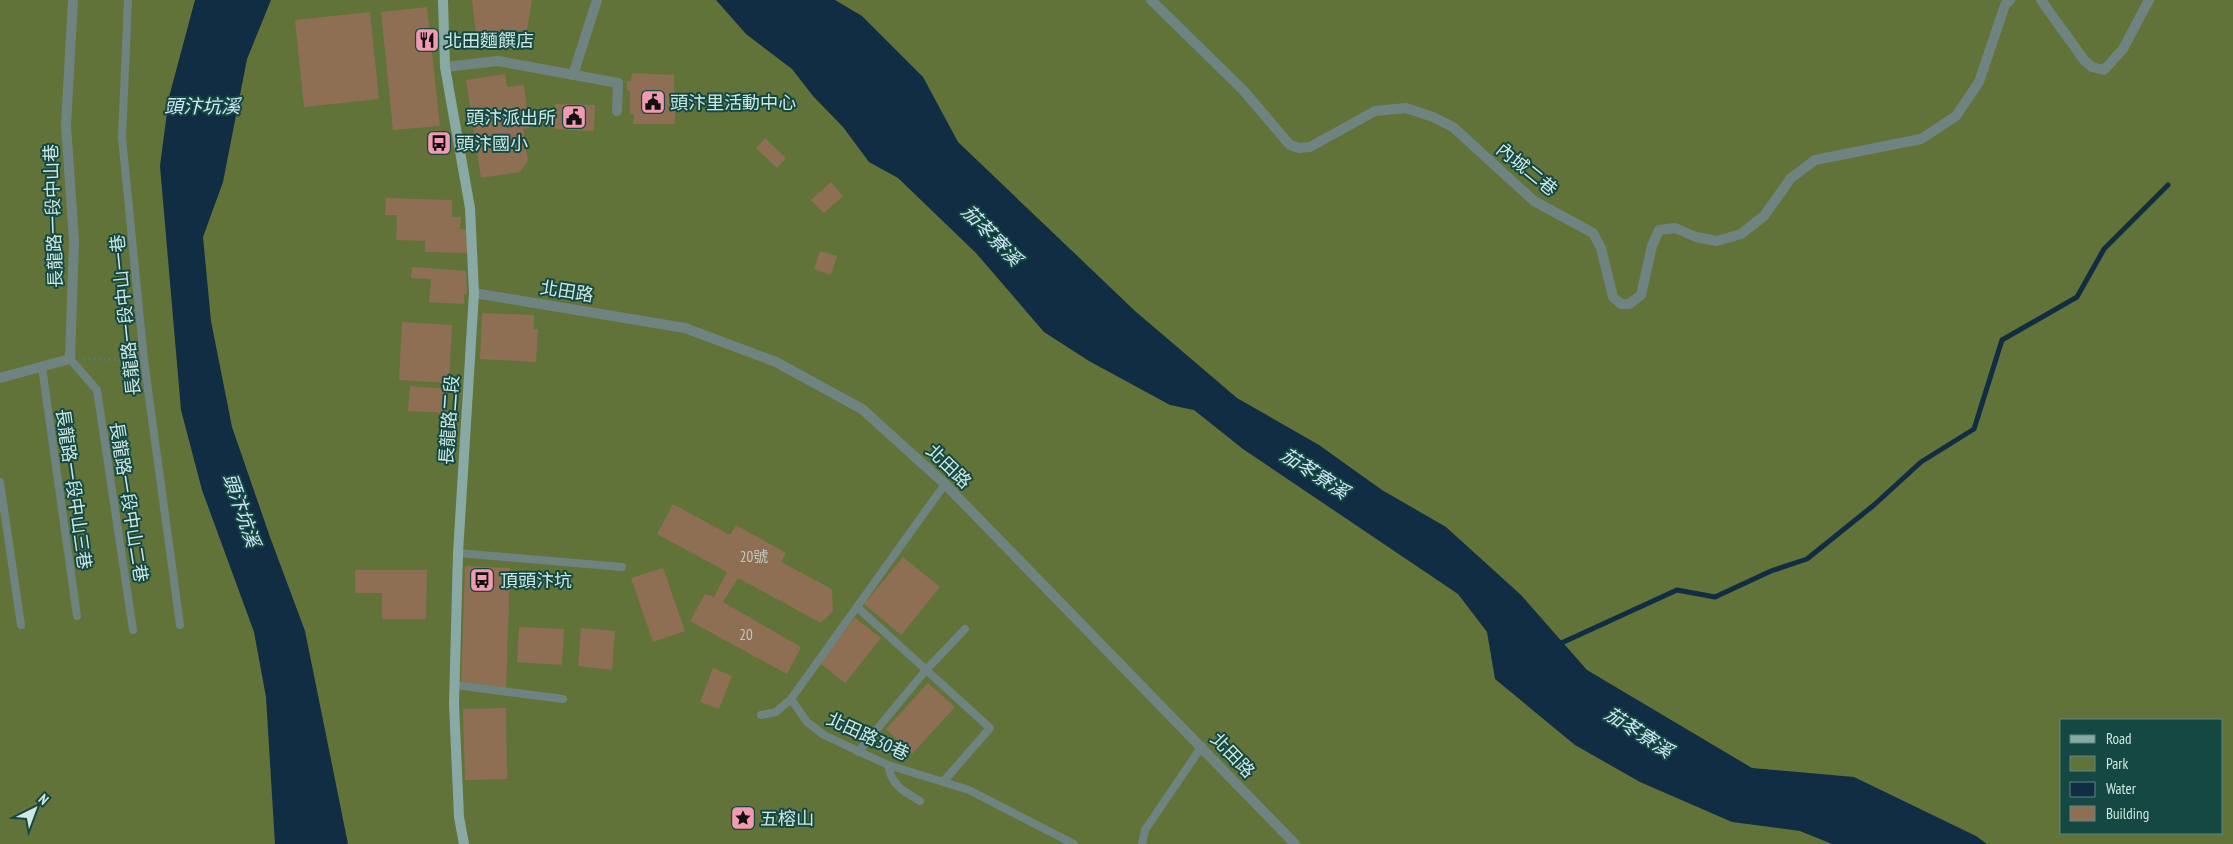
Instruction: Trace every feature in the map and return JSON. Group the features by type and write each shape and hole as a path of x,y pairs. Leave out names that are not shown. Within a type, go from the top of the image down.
{"main road":[{"name":"長龍路二段","path":"443,0 446,67 470,208 474,293 458,553 455,685 459,817 464,844"}],"street":[{"name":"長龍路一段中山巷","path":"70,359 74,241 66,125 73,0"},
{"path":"573,75 597,0"},
{"name":"內城二巷","path":"1151,0 1243,90 1290,145 1300,148 1310,146 1375,111 1406,108 1453,127 1534,201 1593,232 1601,248 1613,298 1621,304 1629,304 1641,295 1652,246 1659,230 1675,228 1717,241 1741,234 1764,216 1792,178 1815,160 1921,139 1956,116 1979,82 2006,5 2010,0"},
{"path":"2041,0 2084,60 2092,67 2104,70 2123,49 2149,0"},
{"path":"446,67 498,61 618,83 617,112"},
{"name":"北田路","path":"474,293 685,328 776,362 862,409 945,484 989,531 1202,746 1295,844"},
{"path":"0,378 70,359"}],"lane":[{"name":"長龍路一段中山一巷","path":"128,0 122,138 144,360 180,625"},
{"name":"長龍路一段中山二巷","path":"70,359 97,390 133,630"},
{"name":"長龍路一段中山三巷","path":"42,366 77,616"},
{"path":"0,482 21,626"},
{"path":"761,715 776,712 791,699 945,484"},
{"path":"458,553 622,567"},
{"path":"856,607 990,728 943,782"},
{"path":"858,752 926,670 966,629"},
{"path":"455,685 563,699"},
{"name":"北田路30巷","path":"791,699 807,722 824,735 888,765 969,790 1074,844"},
{"path":"1142,844 1145,830 1202,746"},
{"path":"888,765 890,778 902,790 920,801"}],"path":[{"path":"70,359 144,360"}],"green space":[{"path":"0,0 2233,0 2233,844 0,844"}],"water":[{"name":"頭汴坑溪","path":"195,0 271,0 247,59 223,182 203,237 211,321 232,427 305,631 348,844 275,844 266,697 254,632 202,490 181,410 160,166 169,97"},
{"name":"茄苳寮溪","path":"716,0 835,0 862,16 923,77 958,142 1135,311 1237,398 1319,445 1382,490 1446,527 1521,595 1587,670 1752,768 1854,777 1976,836 1987,844 1832,844 1800,831 1732,822 1640,782 1575,745 1495,679 1487,632 1458,594 1243,449 1194,410 1170,405 1089,361 1044,332 976,253 898,178 869,162 843,127 813,96 792,69 746,34"}],"building":[{"path":"472,0 532,0 527,30 476,34"},
{"path":"427,7 440,126 393,130 381,12"},
{"path":"370,12 379,99 304,107 295,20"},
{"name":"頭汴里活動中心","path":"632,73 674,75 675,124 633,124 634,115 630,114 630,91 627,90 627,81 631,81"},
{"path":"505,74 507,87 524,85 529,128 523,129 528,161 520,172 481,178 466,80"},
{"name":"頭汴派出所","path":"555,104 595,105 594,131 554,129"},
{"path":"765,138 786,158 777,168 756,148"},
{"path":"831,182 843,196 824,213 811,200"},
{"path":"386,198 452,200 452,217 461,217 460,229 467,229 467,253 425,252 425,241 396,240 397,215 385,215"},
{"path":"820,251 837,256 831,275 814,269"},
{"path":"412,267 466,271 467,294 464,294 464,304 429,302 431,279 411,278"},
{"path":"482,313 534,315 534,329 538,329 536,362 480,359"},
{"path":"402,322 452,325 449,383 399,380"},
{"path":"410,386 447,389 446,413 408,411"},
{"path":"673,504 730,535 736,525 786,553 781,562 832,589 833,611 821,623 738,578 723,602 801,647 787,674 690,621 705,594 714,597 727,572 657,534"},
{"path":"903,557 940,587 901,635 864,604"},
{"path":"465,566 510,568 506,690 461,688"},
{"path":"663,568 685,631 653,642 631,578"},
{"path":"355,570 427,570 426,619 382,619 382,593 355,593"},
{"path":"855,618 881,638 845,683 820,663"},
{"path":"519,627 564,629 562,665 517,662"},
{"path":"581,628 615,631 612,670 578,666"},
{"path":"713,668 732,676 719,709 700,702"},
{"path":"928,683 955,707 912,754 886,729"},
{"path":"506,708 507,779 465,780 463,709"}],"waterway":[{"path":"1557,645 1677,590 1715,597 1771,571 1807,559 1874,505 1921,462 1974,429 2002,340 2077,297 2104,249 2168,185"}],"place":[{"name":"北田麵饌店","path":"427,40"},
{"name":"頭汴里活動中心","path":"653,102"},
{"name":"頭汴派出所","path":"574,117"},
{"name":"頭汴國小","path":"439,143"},
{"name":"頂頭汴坑","path":"482,580"},
{"name":"五榕山","path":"743,818"}]}
